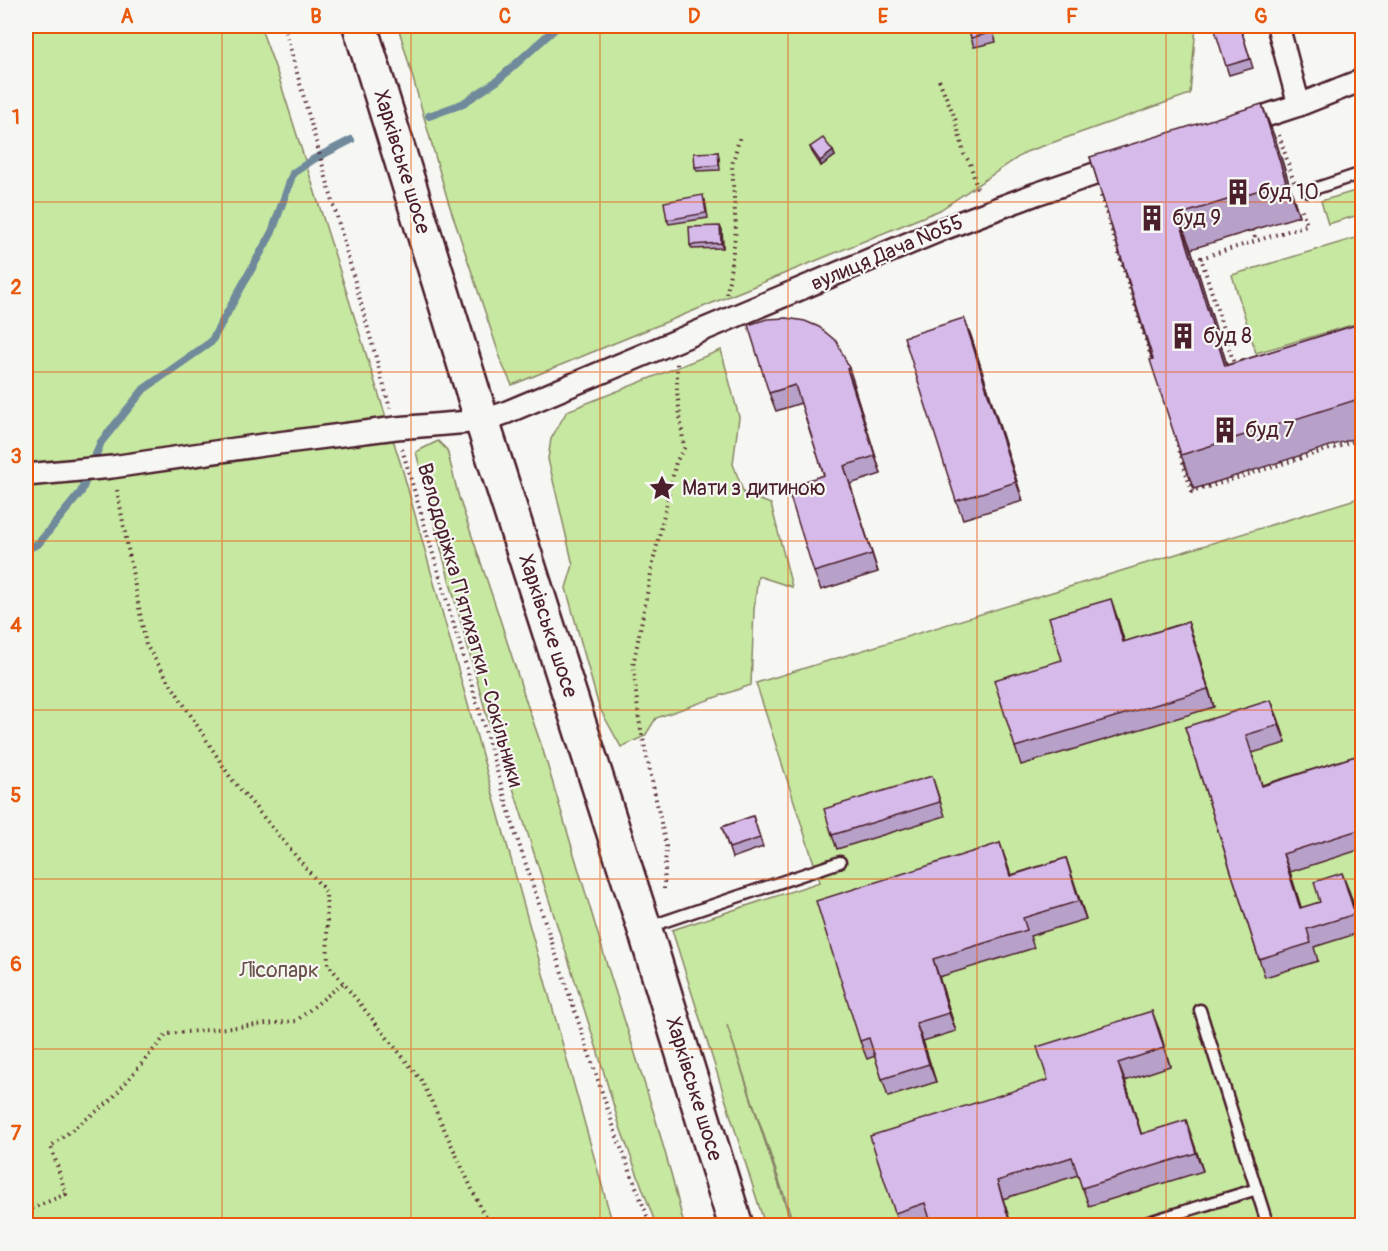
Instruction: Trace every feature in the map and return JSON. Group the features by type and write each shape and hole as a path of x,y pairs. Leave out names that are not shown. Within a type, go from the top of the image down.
{"main road":[{"name":"Харківське шосе","path":"360,26 482,421 654,926 736,1226"}],"street":[{"path":"1278,26 1299,105"},
{"path":"1228,129 1299,105 1362,80"},
{"name":"вулиця Дача №55","path":"32,475 103,468 396,428 482,421 984,213 1138,159"}],"lane":[{"path":"1308,191 1362,173"},
{"path":"654,926 840,862"},
{"path":"1200,1010 1268,1226"},
{"path":"1136,1226 1257,1188"}],"path":[{"name":"Велодоріжка П'ятихатки - Сокільники","path":"284,26 396,428 516,835 617,1137 651,1226"},
{"path":"939,80 955,118 964,154 970,163 984,213"},
{"path":"1276,126 1296,192"},
{"path":"723,322 736,230 732,165 740,136"},
{"path":"1100,192 1156,372"},
{"path":"1236,370 1201,258 1307,225 1300,203"},
{"path":"1253,230 1256,240"},
{"path":"1198,272 1204,269"},
{"path":"1218,338 1225,336"},
{"path":"654,926 666,846 639,720 633,666 676,462 684,448 677,392 677,357"},
{"path":"1176,437 1192,492 1362,439"},
{"path":"103,468 146,645 230,777 326,892 328,964 422,1081 489,1226"},
{"path":"26,1211 66,1194 51,1146 110,1101 167,1034 296,1021 343,983"}],"green space":[{"name":"Лісопарк","path":"26,26 260,26 278,75 402,468 613,1225 26,1225"},
{"path":"398,26 1196,26 1190,94 1026,152 940,210 512,385 503,366 448,201"},
{"path":"1362,189 1362,214 1328,224 1321,201"},
{"path":"1362,236 1362,322 1256,353 1232,275"},
{"path":"721,350 739,417 733,464 744,494 771,504 792,587 758,576 754,610 751,685 656,718 645,736 621,747 599,707 566,588 573,565 548,459 551,439 567,411"},
{"path":"438,441 447,450 459,498 542,747 655,1117 684,1225 656,1225 620,1127 514,791 489,724 416,452"},
{"path":"1362,497 1362,1225 794,1225 727,1025 792,1225 765,1225 672,930 820,882 756,683"}],"building":[{"path":"968,26 991,26 993,32 971,38"},
{"path":"1240,26 1250,59 1226,66 1215,30"},
{"path":"1262,104 1286,182 1178,215 1225,366 1362,323 1362,398 1181,455 1150,360 1153,359 1090,157"},
{"path":"823,138 833,151 820,161 810,147"},
{"path":"718,152 719,165 695,167 694,153"},
{"path":"703,195 706,213 667,220 664,202"},
{"path":"720,226 721,243 690,245 689,227"},
{"path":"786,318 805,321 819,327 837,342 849,368 847,369 875,456 844,466 872,554 814,572 787,487 824,475 795,385 769,393 748,325 767,319"},
{"path":"964,318 1016,482 956,501 904,337"},
{"path":"1111,599 1123,642 1188,622 1208,689 1015,747 994,680 1062,660 1049,617"},
{"path":"1271,700 1279,725 1246,735 1262,786 1362,754 1362,829 1283,854 1300,908 1320,902 1314,882 1342,873 1355,914 1307,929 1311,943 1259,959 1185,727"},
{"path":"932,776 940,802 832,835 824,809"},
{"path":"753,816 760,838 729,848 722,827"},
{"path":"1000,843 1010,876 1066,858 1079,901 1023,918 1027,930 933,959 949,1013 916,1023 929,1064 882,1079 869,1038 860,1041 816,901"},
{"path":"1152,1011 1164,1048 1118,1063 1141,1134 1186,1120 1196,1153 1082,1188 1072,1157 997,1181 1011,1226 932,1226 925,1203 895,1213 870,1136 1048,1080 1037,1047"}],"waterway":[{"path":"429,116 462,104 497,81 558,26"},
{"path":"26,549 38,544 81,492 101,442 144,389 211,342 272,232 293,173 351,140"}],"place":[{"name":"буд 10","path":"1238,192"},
{"name":"буд 9","path":"1152,218"},
{"name":"буд 8","path":"1183,336"},
{"name":"буд 7","path":"1225,430"},
{"name":"Мати з дитиною","path":"662,488"}]}
